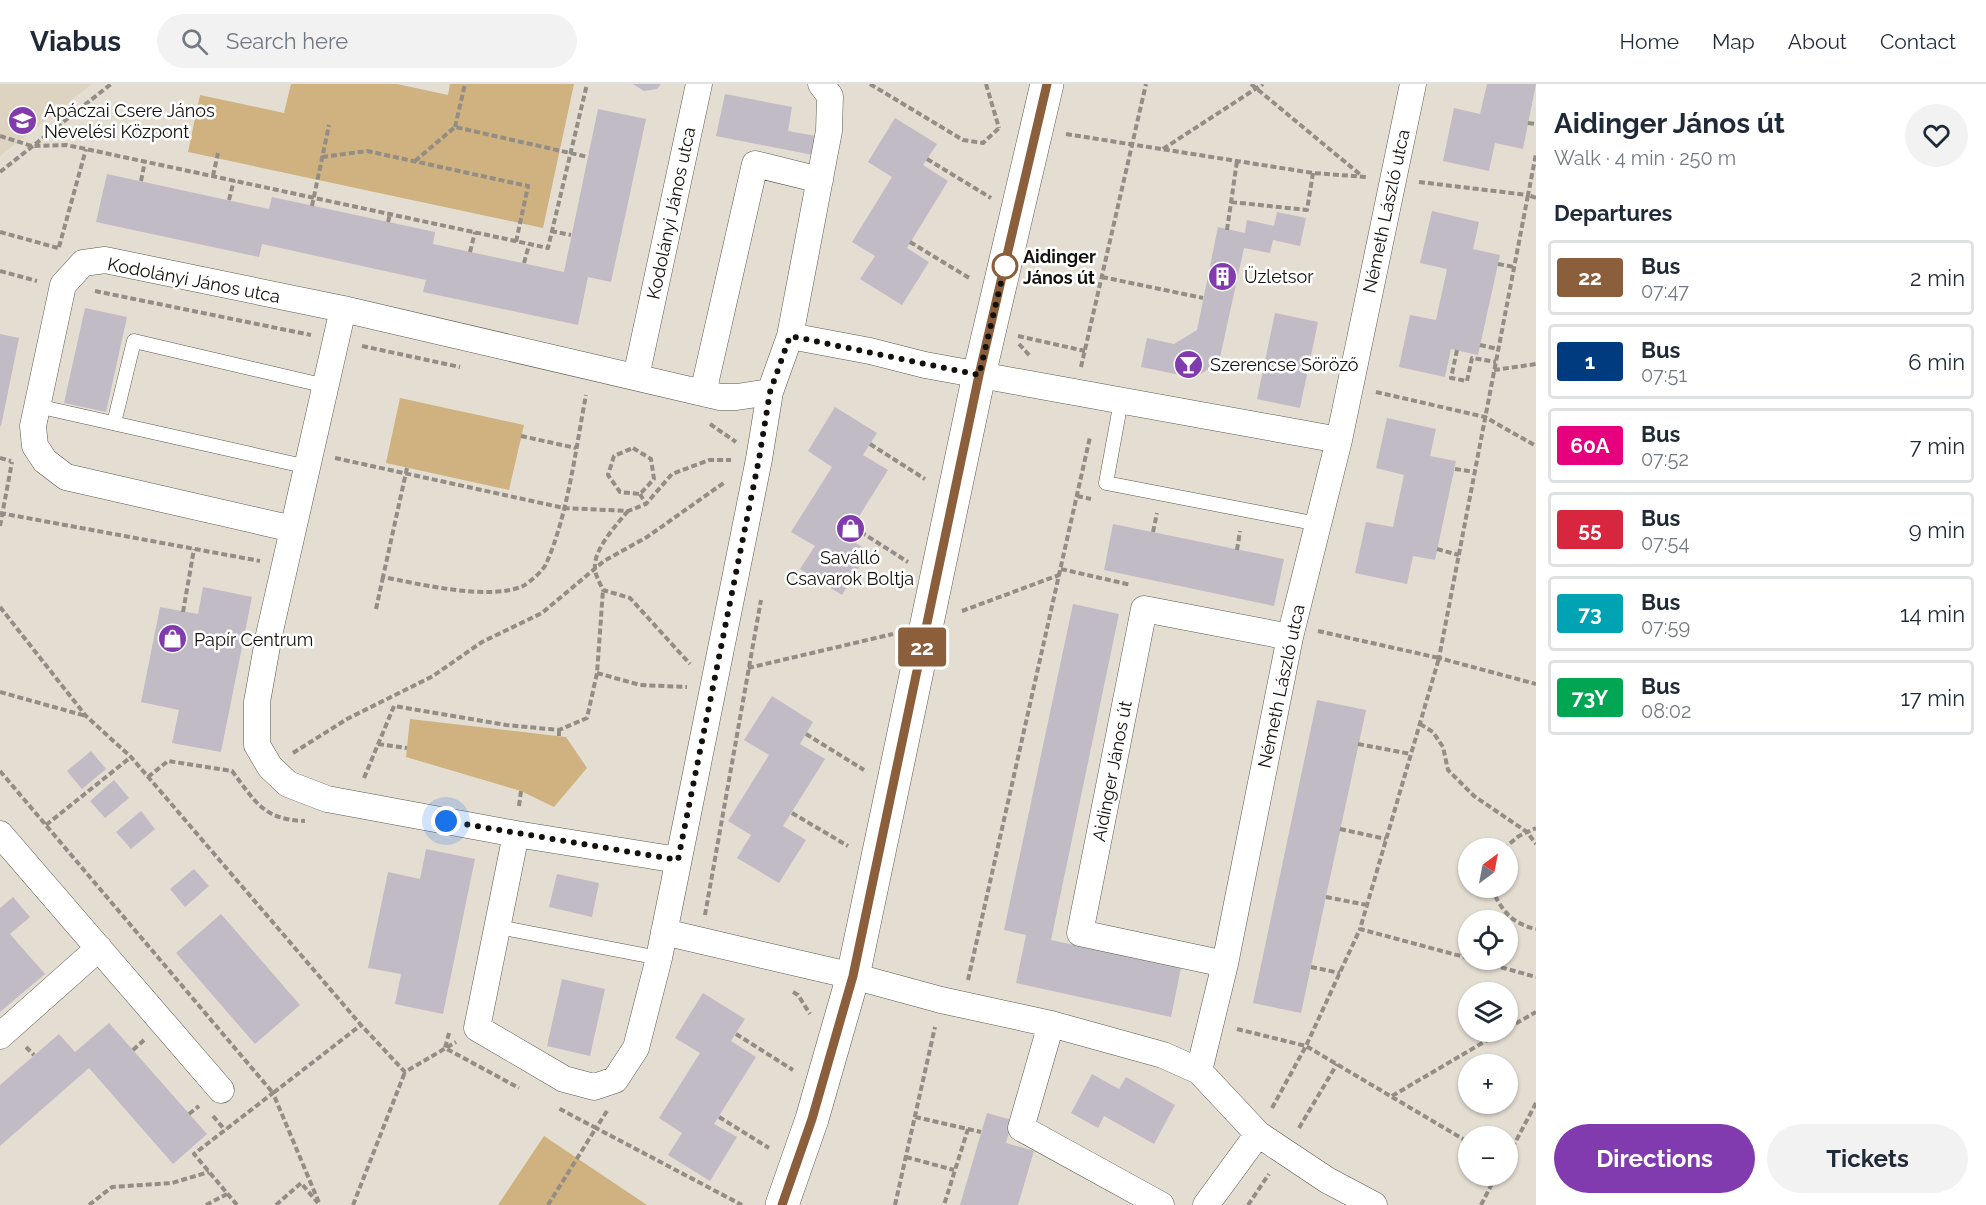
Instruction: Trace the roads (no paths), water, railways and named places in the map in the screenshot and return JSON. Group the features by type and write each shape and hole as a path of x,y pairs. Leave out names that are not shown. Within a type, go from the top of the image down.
{"street":[{"name":"Kodolányi János utca","path":"636,377 699,84"},
{"path":"516,834 477,1028 564,1079 594,1087 615,1080 636,1048 659,958 759,459 770,392 790,336 829,131 830,96 820,84"},
{"path":"782,1205 812,1119 853,976 979,375 1047,84"},
{"name":"Németh László utca","path":"1199,1071 1300,631 1318,524 1339,440 1413,84"},
{"path":"703,393 755,164 820,180"},
{"name":"Kodolányi János utca","path":"293,529 66,477 45,461 35,446 33,426 55,284 82,263 105,260 343,309 720,397 770,392"},
{"path":"343,309 269,635 257,702 257,745 270,767 288,784 327,799 516,834 678,860"},
{"path":"790,336 979,375 1339,440"},
{"name":"Aidinger János út","path":"1225,964 1080,933 1144,609 1300,631"},
{"path":"4,846 99,948 211,1102"},
{"path":"664,932 853,976 941,1000 1051,1024 1163,1055 1199,1071 1258,1134 1327,1180 1374,1205"},
{"path":"0,1036 99,948"},
{"path":"1051,1024 1021,1128 1161,1205"},
{"path":"1206,1205 1258,1134"}],"lane":[{"path":"114,423 134,341 326,386"},
{"path":"1110,399 1106,483 1318,524"},
{"path":"37,406 309,460"},
{"path":"498,927 659,958"}],"place":[{"name":"Apáczai Csere János Nevelési Központ","path":"23,120"},
{"name":"Aidinger János út","path":"1005,266"},
{"name":"Üzletsor","path":"1223,276"},
{"name":"Szerencse Söröző","path":"1189,364"},
{"name":"Saválló Csavarok Boltja","path":"850,528"},
{"name":"Papír Centrum","path":"173,639"}]}
